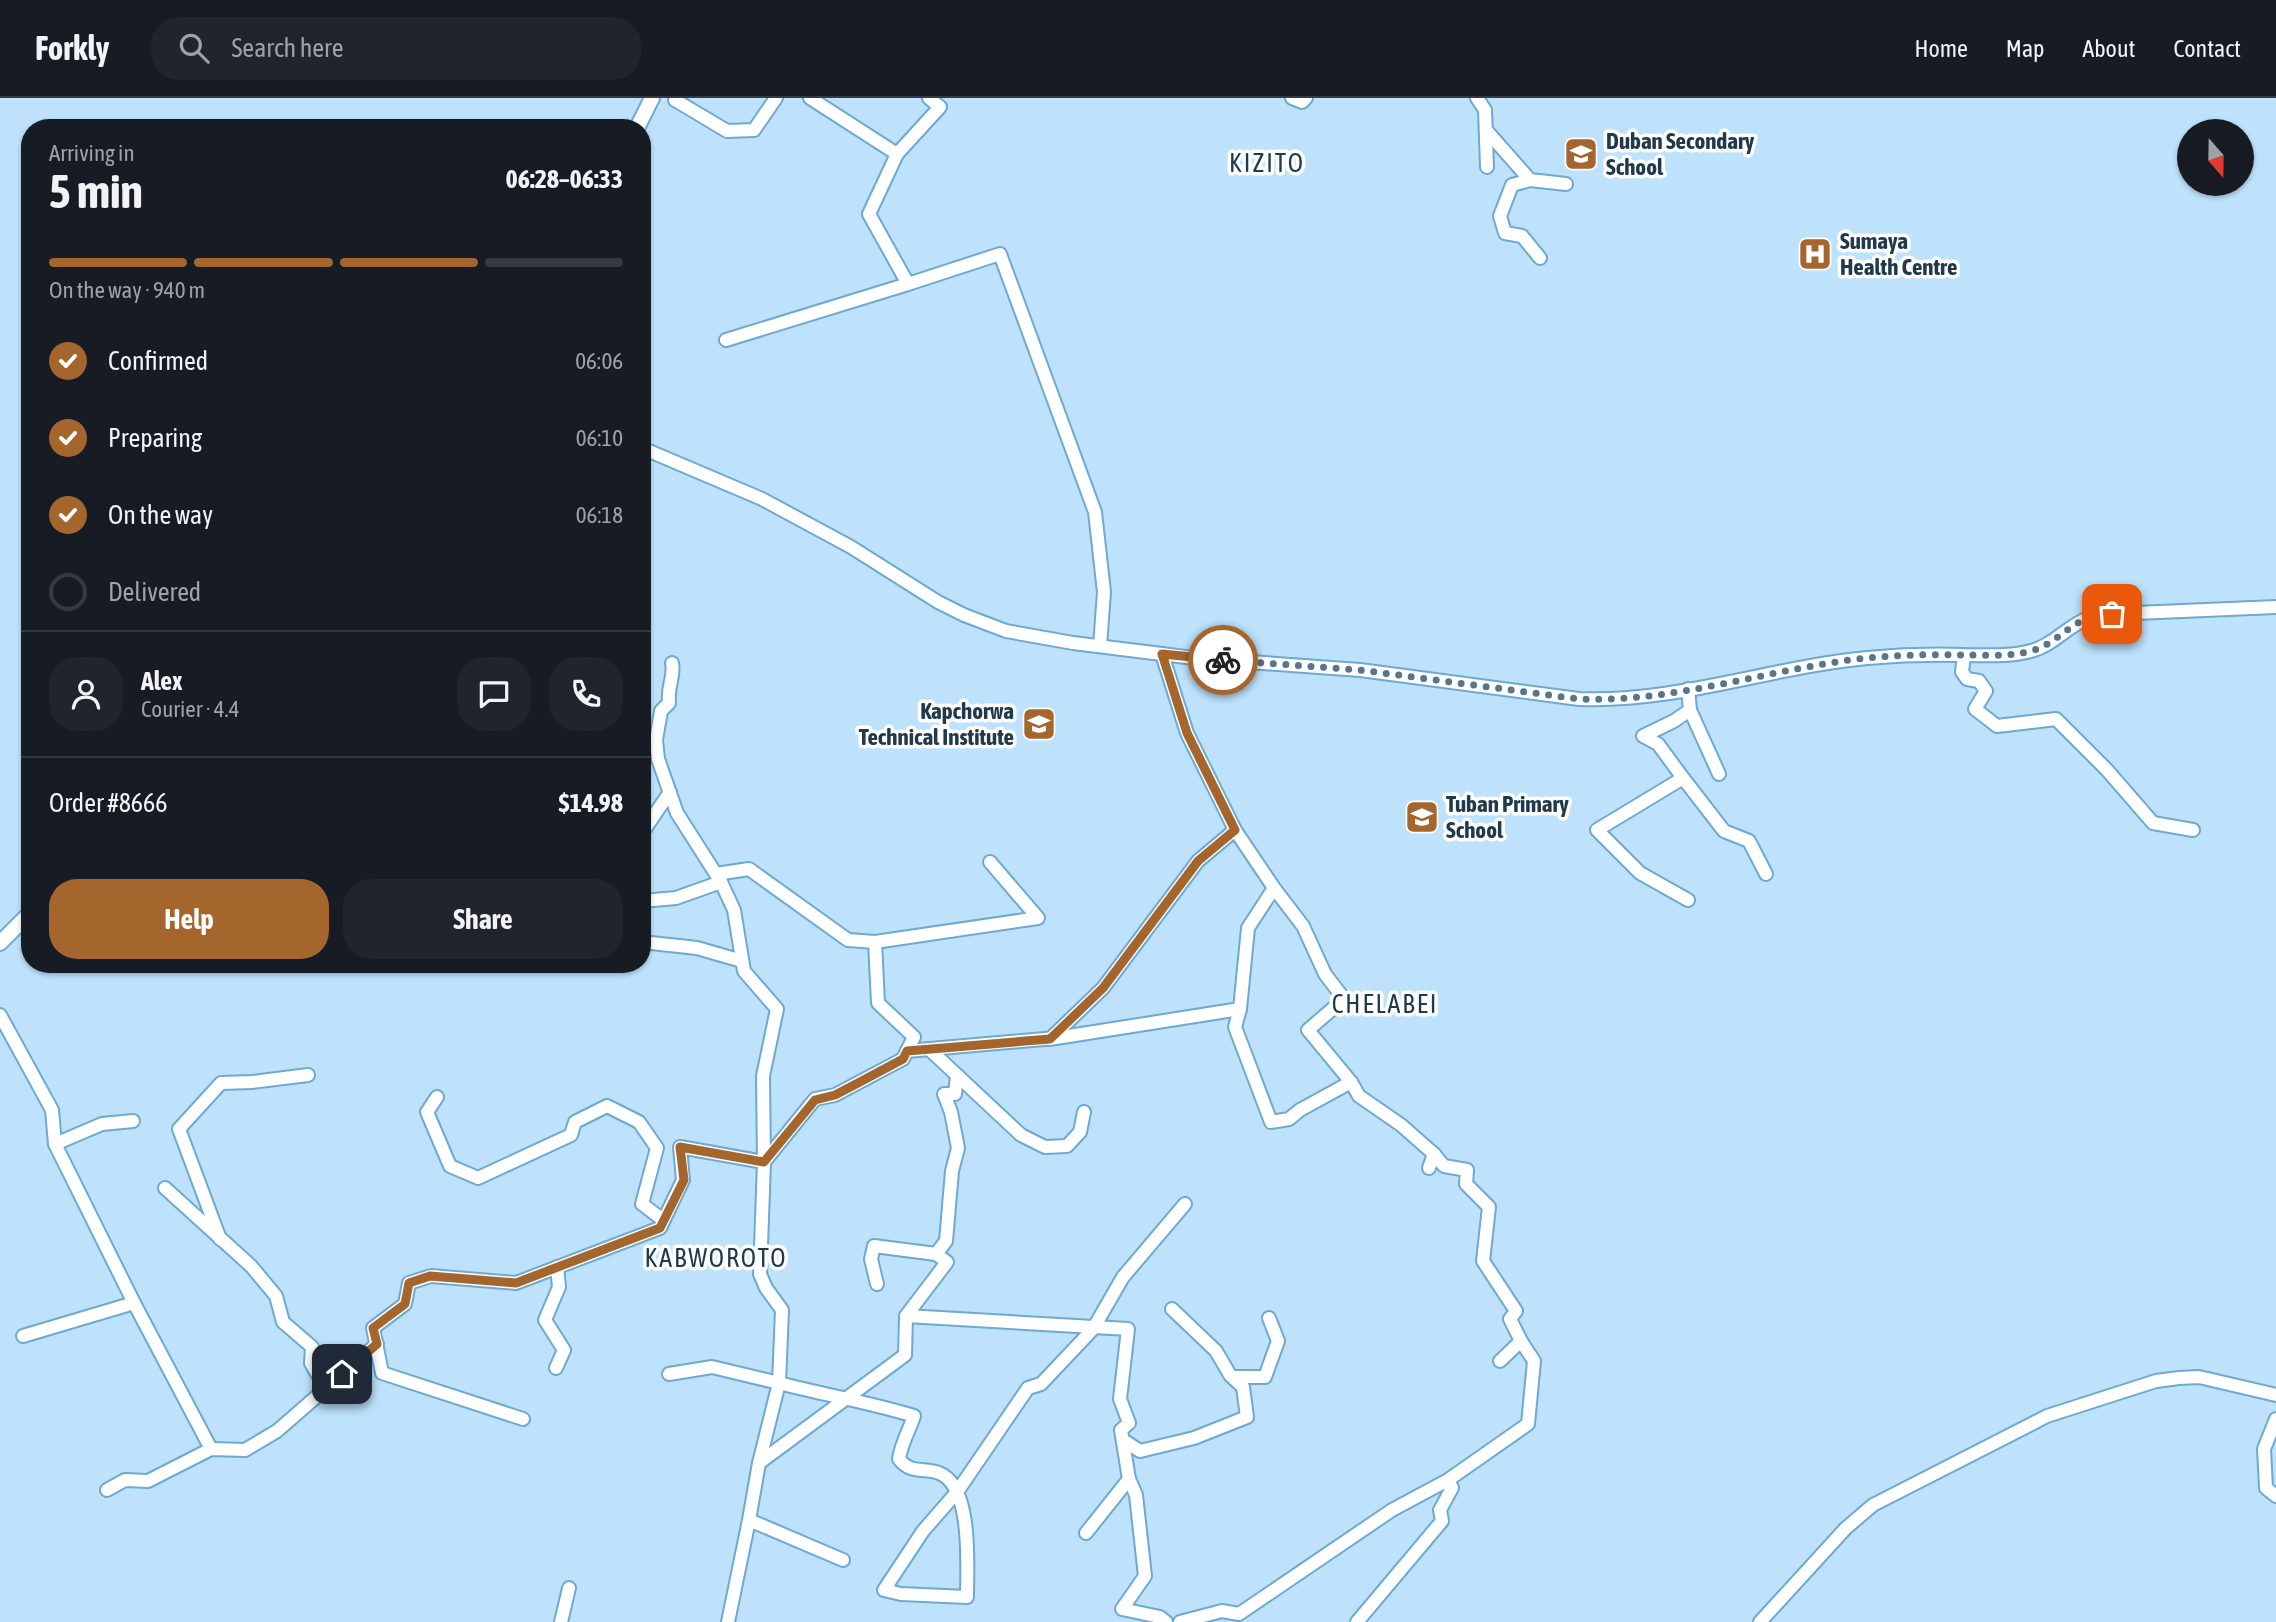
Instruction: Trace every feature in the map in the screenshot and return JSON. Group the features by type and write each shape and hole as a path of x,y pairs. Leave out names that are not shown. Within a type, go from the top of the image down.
{"main road":[{"path":"642,119 652,98"},
{"path":"0,943 21,922"}],"street":[{"path":"675,100 727,131 754,130 776,98"},
{"path":"810,98 897,154"},
{"path":"908,284 869,214 897,154 940,107 929,98"},
{"path":"1292,98 1302,102 1306,98"},
{"path":"1477,98 1485,110 1487,167"},
{"path":"1486,130 1530,180"},
{"path":"1540,258 1522,236 1505,233 1500,216 1511,185 1530,180 1566,184"},
{"path":"726,340 1000,254 1095,512 1104,593 1100,646"},
{"path":"651,452 762,499 851,547 937,602 1006,631 1194,658 1360,670 1579,699 1650,697 1765,674 1867,658 2010,655 2046,646 2091,617 2112,614 2276,607"},
{"path":"1162,654 1187,733 1235,830 1303,926 1325,974 1344,999 1308,1030 1351,1082 1359,1096 1401,1125 1444,1166 1467,1170 1466,1184 1489,1207 1483,1261 1516,1311 1510,1319 1534,1361 1528,1424 1448,1480 1391,1510 1239,1614 1222,1611 1180,1622"},
{"path":"1964,655 1962,672 1967,679 1979,681 1986,691 1975,709 1997,726 2056,719 2153,823 2193,830"},
{"path":"672,663 674,670 667,690 669,703 661,711 656,740 658,760 677,813 719,878 734,910 744,971 777,1009 762,1076 764,1162 760,1274 766,1288 782,1310 779,1383 759,1463 728,1622"},
{"path":"1688,689 1690,710 1718,774"},
{"path":"1690,710 1643,736 1658,744 1724,831 1749,841 1766,874"},
{"path":"1683,778 1598,830 1640,873 1688,900"},
{"path":"651,820 670,792"},
{"path":"1050,1039 1103,988 1198,861 1235,830"},
{"path":"651,900 676,898 719,878 749,869 848,940 874,942 1038,918 990,862"},
{"path":"1274,888 1248,928 1240,1009 1235,1027 1271,1122 1289,1119 1351,1082"},
{"path":"764,1162 815,1100 835,1095 903,1059 914,1037 878,1003 874,942"},
{"path":"651,943 697,948 742,961"},
{"path":"907,1051 1050,1039 1240,1009"},
{"path":"0,1015 52,1110 55,1144 211,1449"},
{"path":"929,1049 1021,1135 1045,1147 1067,1146 1080,1132 1084,1112"},
{"path":"220,1239 179,1129 221,1083 308,1075"},
{"path":"936,1254 946,1241 952,1171 958,1147 951,1112 944,1094 955,1094 957,1075"},
{"path":"437,1097 427,1112 450,1166 478,1178 570,1135 575,1122 607,1106 639,1122 657,1148 642,1204 663,1220"},
{"path":"55,1144 102,1124 133,1121"},
{"path":"523,1419 383,1373 373,1328 405,1304 409,1283 430,1276 516,1283 660,1228 684,1180 680,1147 764,1162"},
{"path":"1429,1168 1434,1154"},
{"path":"165,1188 251,1266 276,1296 283,1322 312,1347 311,1363 326,1389"},
{"path":"669,1374 712,1367 825,1395 847,1397 914,1416 900,1449 899,1460 904,1466 939,1472 951,1481 957,1492 967,1528 967,1597 901,1594 884,1590 923,1531 957,1492 1028,1388 1041,1384 1095,1327 1123,1277 1185,1204"},
{"path":"759,1463 905,1355 906,1316 947,1262 936,1254 874,1246 872,1259 877,1284"},
{"path":"556,1267 559,1287 545,1320 564,1350 556,1368"},
{"path":"23,1336 134,1303"},
{"path":"1123,1440 1140,1451 1194,1438 1247,1417 1243,1387 1216,1351 1172,1309"},
{"path":"906,1316 1128,1329 1120,1399 1129,1423 1121,1430 1129,1479 1136,1495 1145,1576 1122,1609 1160,1617 1166,1622"},
{"path":"1233,1377 1265,1377 1278,1341 1269,1318"},
{"path":"1500,1361 1521,1341"},
{"path":"107,1490 125,1480 148,1481 211,1449 245,1450 277,1431 377,1344"},
{"path":"1760,1622 1846,1528 1873,1505 2047,1416 2156,1381 2179,1378 2199,1377 2276,1395"},
{"path":"2276,1419 2264,1449 2266,1488 2276,1496"},
{"path":"1086,1534 1129,1479"},
{"path":"1357,1622 1442,1521 1440,1510 1452,1488 1448,1480"},
{"path":"749,1520 842,1560"},
{"path":"561,1622 569,1588"}],"way so far":[{"path":"1223,660 1360,670 1579,699 1607,700 1650,697 1765,674 1867,658 1929,654 2010,655 2046,646 2091,617 2112,614"}],"place":[{"name":"Duban Secondary School","path":"1581,154"},
{"name":"Sumaya Health Centre","path":"1815,254"},
{"name":"Kapchorwa Technical Institute","path":"1039,724"},
{"name":"Tuban Primary School","path":"1422,817"}],"district":[{"name":"KIZITO","path":"1267,163"},
{"name":"CHELABEI","path":"1385,1004"},
{"name":"KABWOROTO","path":"716,1258"}],"route":[{"path":"342,1374 377,1344 373,1328 405,1304 409,1283 430,1276 516,1283 660,1228 684,1180 680,1147 764,1162 815,1100 835,1095 858,1083 903,1059 907,1051 1050,1039 1103,988 1198,861 1235,830 1187,733 1162,654 1223,660"}]}
